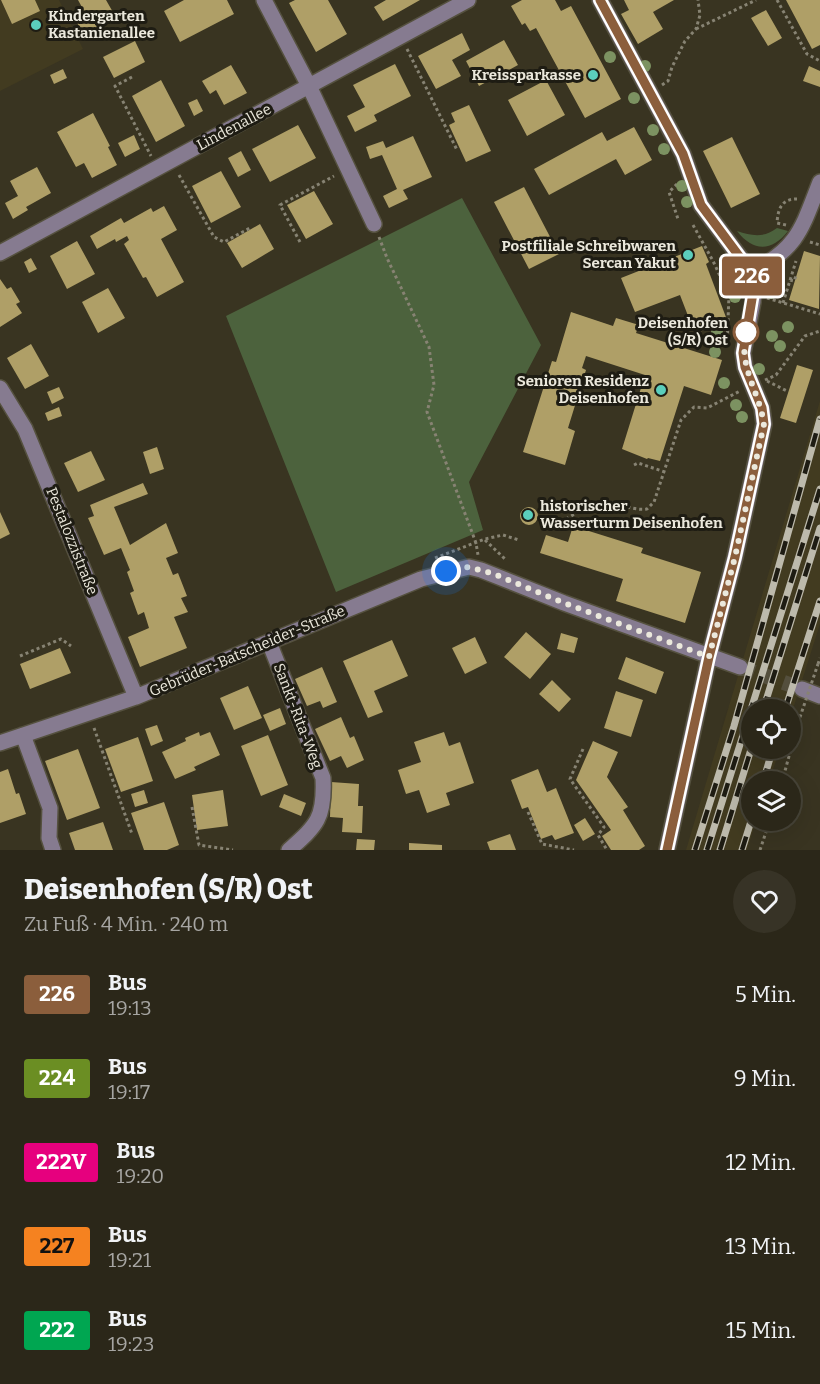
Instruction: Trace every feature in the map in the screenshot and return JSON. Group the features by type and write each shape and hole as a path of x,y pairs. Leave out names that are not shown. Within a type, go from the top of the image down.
{"street":[{"path":"264,0 309,86 374,224"},
{"name":"Lindenallee","path":"0,253 468,0"},
{"path":"600,0 683,154 701,205 751,272 754,287 743,353 745,367 762,408 764,424 735,557 709,657 667,850"},
{"path":"751,272 791,253 820,182"},
{"name":"Pestalozzistraße","path":"0,388 25,429 136,697"},
{"name":"Gebrüder-Batscheider-Straße","path":"0,743 136,697 421,579 469,567 487,572"},
{"path":"487,572 564,603 740,667"},
{"name":"Sankt-Rita-Weg","path":"269,642 323,778 324,797 318,821 313,829 289,850"},
{"path":"802,689 820,696"},
{"path":"24,735 50,808 49,838 53,850"}],"path":[{"path":"650,92 668,81 681,50 696,29 700,15 698,0"},
{"path":"696,29 756,0"},
{"path":"777,0 807,54 820,61"},
{"path":"401,36 457,150"},
{"path":"132,78 115,86 214,237 224,242 250,228"},
{"path":"300,242 280,205 348,168"},
{"path":"678,219 669,192 677,184 692,177"},
{"path":"777,223 781,206 790,198 798,198"},
{"path":"374,224 387,258 429,346 434,385 428,412 487,572"},
{"path":"693,225 729,295 728,350"},
{"path":"783,303 790,280 794,281 795,276 791,253"},
{"path":"767,297 820,314"},
{"path":"787,391 765,380 776,375 805,336 820,331"},
{"path":"561,522 592,505 605,502 636,510 647,509 654,502 681,420 694,407 707,408 741,391"},
{"path":"634,465 638,463 665,472"},
{"path":"485,539 505,559"},
{"path":"20,656 61,639 71,646"},
{"path":"785,771 820,658"},
{"path":"88,712 132,834"},
{"path":"583,750 570,779 604,827 598,835 607,850"},
{"path":"192,807 199,845 233,850"},
{"path":"528,812 542,844 574,850"},
{"path":"760,850 766,831"}],"shaded area":[{"name":"Kindergarten Kastanienallee","path":"0,0 59,0 83,49 0,91"},
{"path":"820,401 820,624 796,699 741,699 741,759 777,759 772,771 741,771 741,831 753,831 747,850 686,850"}],"green space":[{"path":"462,198 541,345 469,482 483,530 336,592 226,316"},
{"path":"777,228 788,231 776,243 762,247 749,243 737,231 758,235"}],"building":[{"path":"1,0 35,0 40,11 12,24"},
{"path":"78,0 106,0 114,14 99,22 103,31 87,40 72,14 83,9"},
{"path":"184,0 227,0 234,14 180,42 164,11"},
{"path":"295,0 328,0 347,34 316,52 289,3"},
{"path":"386,0 420,0 383,21 374,7"},
{"path":"522,0 555,0 561,11 571,6 621,99 585,118 536,28 530,31 525,23 522,25 511,6"},
{"path":"624,0 674,0 653,12 663,29 638,44 621,14 629,10"},
{"path":"786,0 820,0 820,45 812,49"},
{"path":"766,10 782,38 768,46 751,18"},
{"path":"462,33 470,50 452,60 461,76 436,89 418,56"},
{"path":"504,40 518,65 479,86 466,61"},
{"path":"135,41 145,62 114,78 103,57"},
{"path":"395,64 411,96 374,115 377,121 355,132 347,116 365,107 353,85"},
{"path":"231,65 247,93 224,105 216,90 210,94 202,81"},
{"path":"809,66 820,71 820,87 803,81"},
{"path":"63,69 67,78 54,84 50,75"},
{"path":"161,80 185,126 156,142 132,96"},
{"path":"546,80 565,115 527,136 508,100"},
{"path":"197,99 203,111 194,116 188,103"},
{"path":"469,105 491,151 466,162 449,125 455,122 451,113"},
{"path":"93,113 117,165 92,178 84,163 76,167 57,132"},
{"path":"298,125 316,158 270,182 252,149"},
{"path":"634,127 652,160 625,175 616,159 549,195 534,169 602,132 607,141"},
{"path":"134,135 140,149 125,157 118,143"},
{"path":"413,136 432,177 403,190 408,199 389,208 383,196 397,189 382,155 370,159 366,147 383,141 386,148"},
{"path":"732,137 760,194 731,208 703,151"},
{"path":"241,151 251,170 238,177 228,158"},
{"path":"37,167 51,193 26,207 28,210 13,219 5,203 18,196 10,181"},
{"path":"221,171 241,207 211,223 192,186"},
{"path":"524,187 559,254 529,269 494,202"},
{"path":"314,191 333,224 306,239 287,205"},
{"path":"164,206 177,230 161,239 184,282 157,297 146,277 143,278 124,244 129,240 127,236 116,242 115,239 97,249 90,236 121,218 124,223 151,208 153,212"},
{"path":"260,224 274,249 242,268 227,243"},
{"path":"77,241 95,274 67,289 50,256"},
{"path":"702,246 709,262 706,264 727,320 695,334 680,295 635,312 621,278"},
{"path":"804,251 820,256 819,309 789,300"},
{"path":"31,258 37,269 29,273 24,262"},
{"path":"0,279 7,289 11,287 20,302 16,304 22,313 0,327"},
{"path":"108,288 125,318 98,333 82,302"},
{"name":"Senioren Residenz Deisenhofen","path":"571,312 613,326 616,318 639,325 636,333 722,360 711,395 684,386 660,461 647,459 622,449 645,375 586,356 582,368 586,370 568,428 575,431 565,465 523,452 552,361 556,362"},
{"path":"31,344 49,376 25,389 7,358"},
{"path":"797,365 813,370 796,423 780,418"},
{"path":"59,387 64,398 52,404 47,392"},
{"path":"59,407 62,416 48,421 45,413"},
{"path":"157,447 164,469 150,474 143,452"},
{"path":"91,451 105,480 78,492 64,463"},
{"path":"143,483 148,494 114,507 130,545 166,523 178,553 166,558 173,575 178,573 187,596 181,598 188,612 174,617 187,648 140,667 128,637 149,628 144,612 138,615 130,593 134,591 127,572 130,570 121,548 104,555 88,518 94,516 90,505"},
{"path":"529,507 537,512 538,516 533,524 529,525 521,520 520,516 525,508"},
{"path":"0,512 10,534 0,539"},
{"path":"573,526 643,548 641,553 701,572 685,623 616,601 623,579 540,553 546,535 568,542"},
{"path":"526,632 551,654 530,679 504,657"},
{"path":"561,633 578,638 574,653 557,649"},
{"path":"475,637 487,663 465,674 452,648"},
{"path":"392,640 408,676 374,691 383,712 368,718 343,661"},
{"path":"60,648 71,673 30,689 20,664"},
{"path":"626,657 664,672 656,694 618,679"},
{"path":"322,667 337,702 323,708 320,701 307,706 295,679"},
{"path":"552,680 571,699 559,712 539,694"},
{"path":"248,686 262,718 234,730 220,698"},
{"path":"616,691 643,700 631,737 604,728"},
{"path":"280,708 286,724 270,731 263,715"},
{"path":"341,717 350,738 354,736 364,760 347,768 341,756 330,761 315,729"},
{"path":"157,725 163,741 151,746 145,729"},
{"path":"199,732 200,736 210,732 220,755 194,767 196,770 175,779 162,752"},
{"path":"444,732 449,746 460,742 474,783 446,793 450,805 427,813 419,790 406,794 398,770 421,762 414,742"},
{"path":"268,735 288,785 261,796 241,746"},
{"path":"138,737 153,781 121,792 105,749"},
{"path":"593,741 618,752 607,777 628,807 623,810 645,846 639,850 611,850 602,836 611,830 576,780"},
{"path":"78,749 100,808 67,820 45,761"},
{"path":"8,769 16,794 19,793 26,814 0,823 0,772"},
{"path":"538,769 547,792 556,788 574,833 555,840 552,835 541,839 528,807 522,809 511,780"},
{"path":"331,782 359,784 358,806 363,806 362,833 342,832 343,818 330,817"},
{"path":"144,790 148,803 135,807 131,794"},
{"path":"223,790 228,826 197,830 192,795"},
{"path":"284,794 306,803 301,816 279,807"},
{"path":"164,802 179,845 167,850 144,850 131,813"},
{"path":"585,818 595,834 583,841 574,825"},
{"path":"103,822 113,850 75,850 69,833"},
{"path":"510,834 516,850 490,850 487,842"},
{"path":"357,839 375,840 374,850 356,850"},
{"path":"409,843 442,845 442,850 409,850"}],"tunnel":[{"path":"740,667 802,689"}],"railway":[{"path":"695,850 734,726 820,419"},
{"path":"707,850 820,489"},
{"path":"766,699 820,528"},
{"path":"789,699 820,601"},
{"path":"720,850 748,759"},
{"path":"766,771 770,759"},
{"path":"742,850 748,831"}],"bus line":[{"name":"226","path":"600,0 683,154 701,205 751,272 754,287 743,353 745,367 762,408 764,424 735,557 709,657 667,850"}],"place":[{"name":"Kindergarten Kastanienallee","path":"36,25"},
{"name":"Kreissparkasse","path":"593,75"},
{"name":"Postfiliale Schreibwaren Sercan Yakut","path":"688,255"},
{"name":"Deisenhofen (S/R) Ost","path":"746,332"},
{"name":"Senioren Residenz Deisenhofen","path":"661,390"},
{"name":"historischer Wasserturm Deisenhofen","path":"528,515"}],"route":[{"path":"446,571 469,567 494,574 564,603 709,657 735,557 764,424 762,408 745,367 743,353 746,332"}]}
